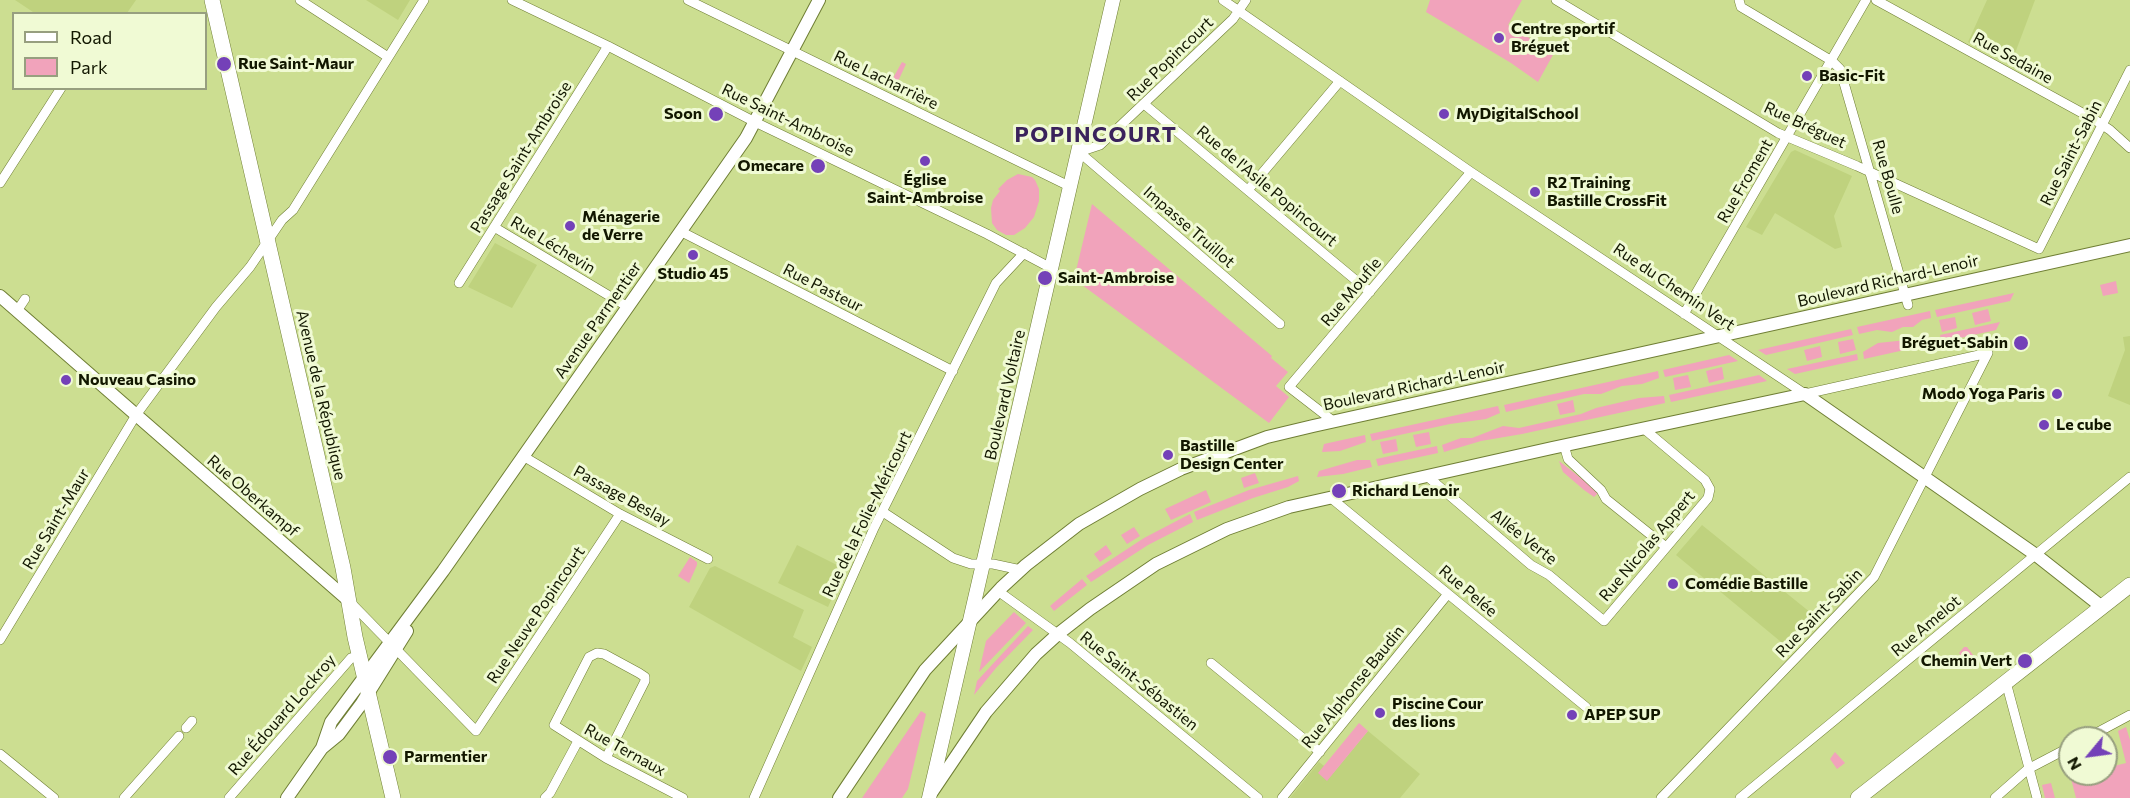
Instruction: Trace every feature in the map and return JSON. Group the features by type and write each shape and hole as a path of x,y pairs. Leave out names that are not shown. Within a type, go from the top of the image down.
{"main road":[{"name":"Avenue de la République","path":"212,0 343,568 360,656 393,798"},
{"name":"Boulevard Voltaire","path":"929,798 1113,0"},
{"path":"1861,797 2130,585"}],"street":[{"path":"300,0 388,57"},
{"name":"Rue Saint-Maur","path":"0,640 136,415 190,341 250,267 282,220 293,210 424,0"},
{"name":"Rue Saint-Ambroise","path":"512,0 526,3 754,122 1051,268"},
{"name":"Avenue Parmentier","path":"322,748 339,734 369,692 394,646 430,590 746,138 819,0"},
{"name":"Rue du Chemin Vert","path":"1223,0 1471,172 1819,402 1924,479 2036,555 2102,607"},
{"name":"Rue Popincourt","path":"1079,152 1100,145 1239,11 1246,0"},
{"name":"Rue Bréguet","path":"1557,0 1778,133 2038,249"},
{"path":"1739,0 1741,7 1832,61"},
{"name":"Rue Froment","path":"1684,314 1866,0"},
{"name":"Rue Sedaine","path":"1876,0 2102,125 2130,148"},
{"name":"Rue Lacharrière","path":"691,1 1071,186"},
{"name":"Passage Saint-Ambroise","path":"459,283 608,46"},
{"name":"Rue Boulle","path":"1832,61 1840,69 1907,300"},
{"name":"Rue Saint-Sabin","path":"2038,249 2130,70"},
{"path":"1248,190 1340,81"},
{"path":"0,183 60,90"},
{"name":"Rue de l'Asile Popincourt","path":"1144,104 1370,292"},
{"name":"Impasse Truillot","path":"1079,152 1280,324"},
{"name":"Rue Moufle","path":"1333,421 1289,387 1471,172"},
{"name":"Rue Léchevin","path":"494,227 628,307"},
{"name":"Rue Pasteur","path":"680,231 953,371"},
{"name":"Boulevard Richard-Lenoir","path":"839,798 925,670 998,591 1079,524 1180,469 1267,437 1333,421 1718,337 1907,300 2041,264 2130,245"},
{"path":"2038,249 2041,264"},
{"name":"Rue de la Folie-Méricourt","path":"754,798 883,512 996,283 1024,253"},
{"name":"Rue Oberkampf","path":"0,296 348,600 476,730"},
{"path":"17,311 25,299"},
{"name":"Rue Saint-Sabin","path":"1661,798 1874,577 1989,353 1805,394"},
{"path":"929,798 986,712 1036,654 1076,619 1125,584 1191,546 1252,519 1290,507 1564,445 1805,394"},
{"name":"Rue Nicolas Appert","path":"1604,621 1708,498 1710,489 1705,480 1643,428"},
{"path":"1564,445 1568,459 1601,490 1606,499 1666,547"},
{"name":"Passage Beslay","path":"524,456 620,514 708,559"},
{"name":"Allée Verte","path":"1427,476 1531,565 1549,575 1604,621"},
{"name":"Rue Amelot","path":"1740,798 2130,477"},
{"name":"Rue Pelée","path":"1330,498 1586,707"},
{"path":"883,512 952,558 971,564 1000,565 1021,570"},
{"name":"Rue Neuve Popincourt","path":"476,730 620,514"},
{"name":"Rue Saint-Sébastien","path":"998,591 1058,634 1257,798"},
{"name":"Rue Alphonse Baudin","path":"1282,798 1448,595"},
{"name":"Avenue Parmentier","path":"287,798 322,748 332,722 365,676 394,646"},
{"name":"Rue Ternaux","path":"606,758 644,685 645,677 604,654 589,657 554,725 606,758 683,798"},
{"name":"Rue Édouard Lockroy","path":"229,798 351,658 360,656"},
{"path":"1211,663 1320,752"},
{"path":"2006,682 2037,798"},
{"path":"2109,726 2130,715"},
{"path":"124,798 179,736"},
{"path":"545,798 550,793 578,741"},
{"path":"1995,798 2028,769 2058,753"},
{"path":"0,754 54,798"}],"shaded area":[{"path":"15,0 136,0 128,12 33,12"},
{"path":"366,0 410,0 398,20"},
{"path":"1987,0 2035,0 2011,64 1968,42"},
{"path":"1795,150 1852,176 1834,216 1842,247 1835,249 1775,213 1762,235 1746,227 1791,152"},
{"path":"495,243 537,265 512,308 468,287"},
{"path":"2130,336 2130,405 2108,396 2125,350 2123,337"},
{"path":"1702,525 1821,621 1792,651 1676,555"},
{"path":"797,545 845,569 828,607 778,583"},
{"path":"715,566 804,610 793,637 812,647 801,671 689,607 710,568"},
{"path":"1368,731 1420,774 1400,798 1290,798 1319,762 1333,773"}],"green space":[{"name":"Centre sportif Bréguet","path":"1430,0 1522,0 1508,25 1554,53 1538,82 1511,63 1426,12"},
{"path":"902,62 906,64 894,90 888,87"},
{"path":"1018,174 1032,177 1035,180 1039,189 1039,201 1034,217 1025,228 1014,235 1006,235 997,230 992,223 991,208 993,200 1000,191 998,189"},
{"path":"1092,204 1288,372 1276,386 1289,397 1269,423 1074,279"},
{"path":"2116,281 2118,293 2103,296 2100,285"},
{"path":"2014,293 2010,301 1937,317 1935,310"},
{"path":"1988,309 1991,321 1975,325 1972,313"},
{"path":"1930,311 1931,318 1922,320 1913,327 1903,327 1892,332 1877,330 1859,334 1857,327"},
{"path":"1955,317 1957,328 1942,332 1939,320"},
{"path":"2000,322 1996,330 1942,342 1940,335"},
{"path":"1851,329 1853,335 1766,355 1758,350"},
{"path":"1935,337 1936,343 1864,359 1863,352 1878,343"},
{"path":"1853,339 1856,350 1840,354 1838,342"},
{"path":"1820,346 1822,357 1807,361 1804,350"},
{"path":"1857,354 1858,360 1795,374 1787,369"},
{"path":"1729,355 1738,361 1665,377 1663,370"},
{"path":"1722,367 1724,379 1709,383 1706,371"},
{"path":"1658,371 1659,378 1642,384 1622,386 1601,394 1584,394 1506,412 1504,405"},
{"path":"1688,375 1691,387 1675,390 1673,378"},
{"path":"1759,375 1767,381 1671,402 1669,395"},
{"path":"1664,396 1665,403 1481,441 1444,452 1442,445 1461,438 1472,438 1503,426 1519,428 1639,398"},
{"path":"1573,400 1575,412 1560,415 1557,404"},
{"path":"1498,406 1500,413 1486,419 1450,424 1372,441 1370,434"},
{"path":"1429,432 1431,444 1416,447 1413,435"},
{"path":"1365,435 1366,442 1340,451 1322,452 1324,444"},
{"path":"1396,439 1398,451 1383,454 1380,442"},
{"path":"1437,446 1438,453 1378,466 1376,459"},
{"path":"1357,460 1370,460 1372,467 1317,477 1319,471"},
{"path":"1559,461 1599,492 1594,497 1584,490 1563,472"},
{"path":"1255,473 1259,483 1244,488 1241,478"},
{"path":"1298,476 1299,481 1288,487 1197,520 1194,512 1249,490"},
{"path":"1206,490 1211,502 1171,520 1165,509"},
{"path":"1190,514 1193,522 1148,545 1091,582 1086,576 1144,538"},
{"path":"1134,527 1140,536 1127,544 1121,535"},
{"path":"1106,545 1112,554 1100,562 1094,554"},
{"path":"690,557 697,562 697,565 689,583 678,576"},
{"path":"1082,579 1087,585 1054,611 1050,606"},
{"path":"1014,612 1026,623 979,672 986,641"},
{"path":"1028,626 1033,630 996,668 974,695 977,681"},
{"path":"1967,647 1979,663 1971,669 1959,653"},
{"path":"921,711 926,714 908,789 902,798 862,798"},
{"path":"1359,723 1368,731 1327,781 1318,773"},
{"path":"2126,727 2130,740 2130,798 2076,798 2073,786 2118,786 2118,765 2126,763 2118,731"},
{"path":"1835,752 1845,763 1837,769 1830,759"},
{"path":"2051,783 2055,798 2045,798 2042,785"}],"place":[{"name":"Centre sportif Bréguet","path":"1499,38"},
{"name":"Rue Saint-Maur","path":"224,64"},
{"name":"Basic-Fit","path":"1807,76"},
{"name":"Soon","path":"716,114"},
{"name":"MyDigitalSchool","path":"1444,114"},
{"name":"Église Saint-Ambroise","path":"925,161"},
{"name":"Omecare","path":"818,166"},
{"name":"R2 Training Bastille CrossFit","path":"1535,192"},
{"name":"Ménagerie de Verre","path":"570,226"},
{"name":"Studio 45","path":"693,255"},
{"name":"Saint-Ambroise","path":"1045,278"},
{"name":"Bréguet-Sabin","path":"2021,343"},
{"name":"Nouveau Casino","path":"66,380"},
{"name":"Modo Yoga Paris","path":"2057,394"},
{"name":"Le cube","path":"2044,425"},
{"name":"Bastille Design Center","path":"1168,455"},
{"name":"Richard Lenoir","path":"1339,491"},
{"name":"Comédie Bastille","path":"1673,584"},
{"name":"Chemin Vert","path":"2025,661"},
{"name":"Piscine Cour des lions","path":"1380,713"},
{"name":"APEP SUP","path":"1572,715"},
{"name":"Parmentier","path":"390,757"}],"district":[{"name":"POPINCOURT","path":"1096,135"}]}
